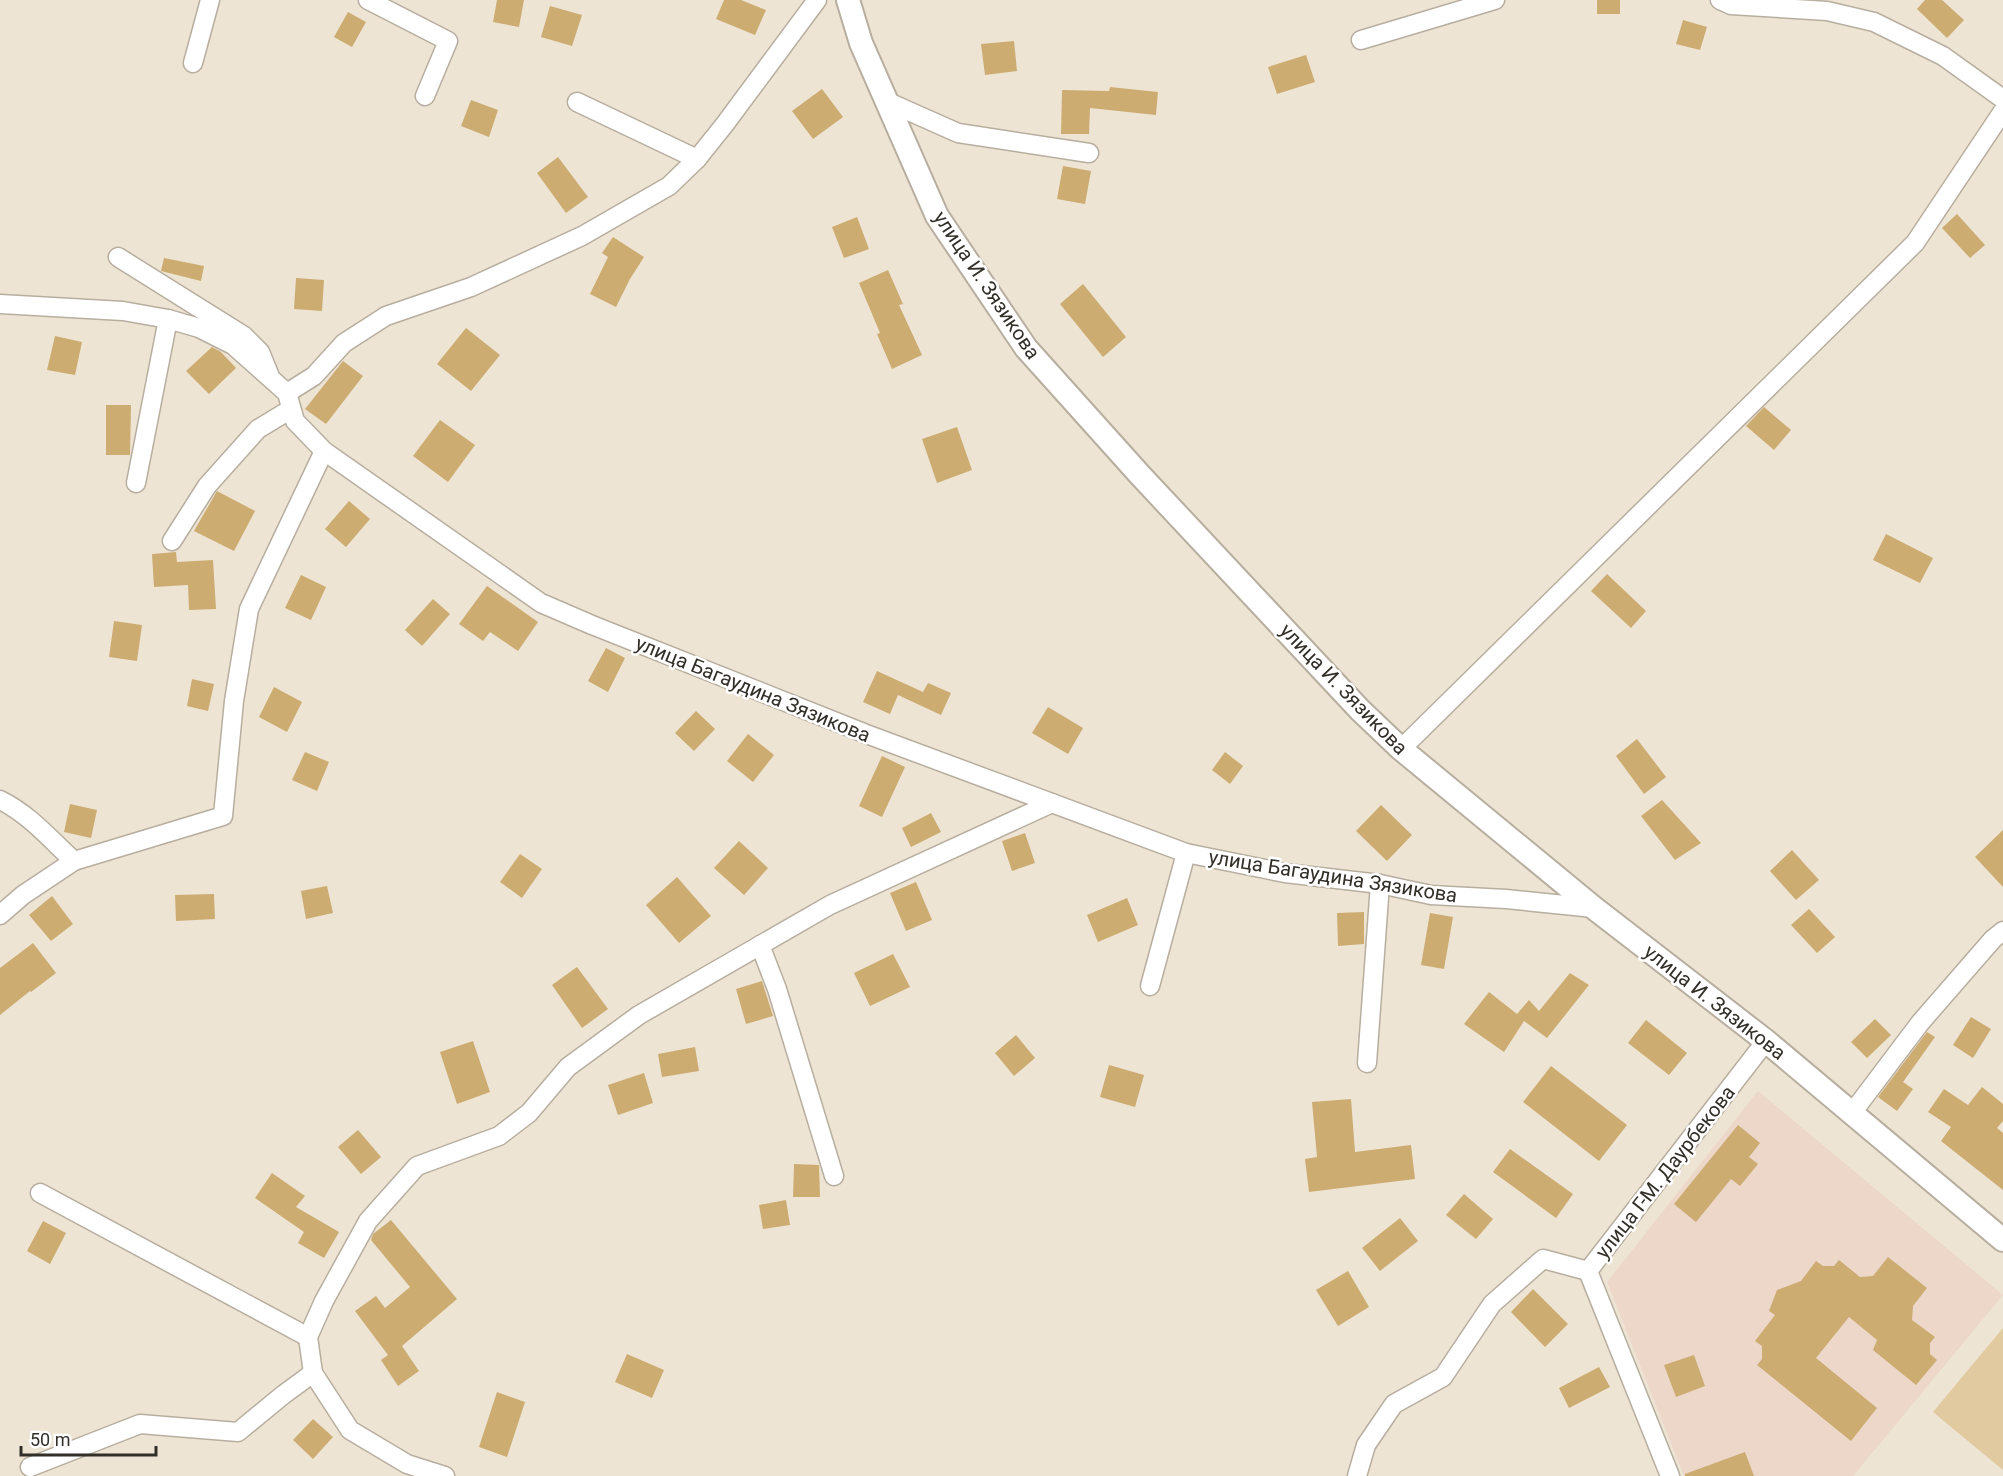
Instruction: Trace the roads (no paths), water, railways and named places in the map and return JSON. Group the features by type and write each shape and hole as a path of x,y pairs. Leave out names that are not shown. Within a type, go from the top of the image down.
{"main road":[{"name":"улица И. Зязикова","path":"848,0 861,43 937,216 1026,348 1360,710 1401,749 1594,908 1766,1041 2003,1240"}],"street":[{"path":"193,63 210,0"},
{"path":"368,0 448,41 425,96"},
{"path":"172,541 207,486 250,437 314,376 344,343 386,316 471,287 582,236 669,186 697,159 817,0"},
{"path":"1361,40 1495,0"},
{"path":"1720,0 1731,5 1827,12 1874,22 1943,56 2003,99"},
{"path":"886,101 958,133 1089,153"},
{"path":"578,102 697,159"},
{"path":"1401,749 1915,243 2003,111"},
{"path":"118,257 244,336 260,352 270,378"},
{"name":"улица Багаудина Зязикова","path":"0,304 123,311 168,319 199,328 233,345 270,378 289,401 294,421 324,451 541,603 847,726 1185,853 1285,873 1380,884 1431,895 1506,899 1594,908"},
{"path":"136,483 168,319"},
{"path":"0,915 23,895 74,861 223,816 234,701 249,609 324,451"},
{"path":"0,800 33,823 74,861"},
{"path":"445,1476 407,1464 350,1430 313,1373 308,1337 324,1301 368,1221 417,1166 499,1136 529,1113 568,1067 630,1021 760,945 830,905 1052,803"},
{"path":"1150,986 1185,853"},
{"path":"1367,1063 1380,884"},
{"path":"1852,1113 1920,1023 1993,939 2003,931"},
{"path":"760,945 777,988 834,1176"},
{"name":"улица Г-М. Даурбекова","path":"1670,1476 1588,1271 1766,1041"},
{"path":"40,1193 308,1337"},
{"path":"1357,1476 1366,1445 1394,1404 1443,1377 1492,1304 1501,1296 1543,1259 1588,1271"},
{"path":"30,1467 140,1424 238,1432 313,1373"}]}
